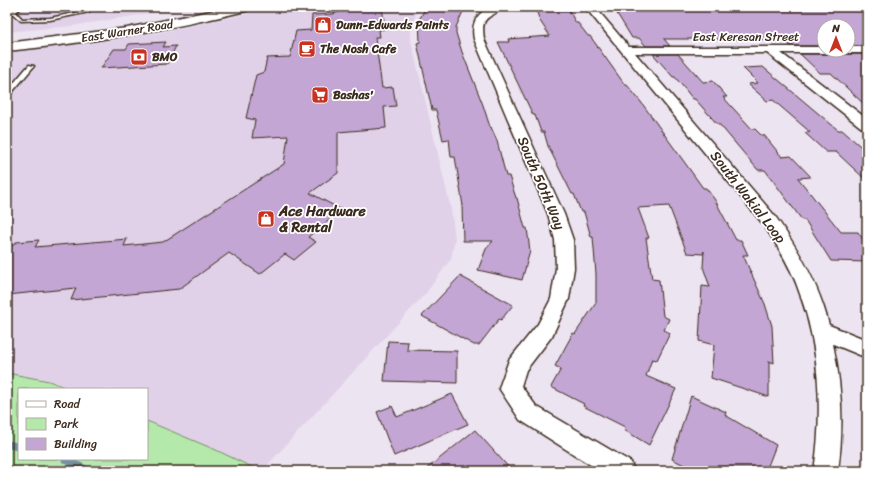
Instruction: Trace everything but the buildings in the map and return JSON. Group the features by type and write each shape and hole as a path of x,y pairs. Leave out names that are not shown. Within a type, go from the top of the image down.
{"main road":[{"name":"East Warner Road","path":"7,36 42,34 122,24 208,7"},
{"name":"East Warner Road","path":"7,47 121,34 246,7"}],"street":[{"name":"South 50th Way","path":"498,7 487,12 480,20 477,29 479,39 556,214 564,240 565,268 560,299 545,330 516,366 510,388 528,413 622,471"},
{"name":"South Wakial Loop","path":"590,7 732,176 781,237 810,294 820,330 831,410 826,471"},
{"name":"East Keresan Street","path":"626,50 867,50"},
{"path":"770,50 867,125"},
{"path":"820,330 867,349"}],"lane":[{"path":"20,7 13,12 21,20 50,19 87,12 84,7"},
{"path":"7,95 31,66"}],"shaded area":[{"path":"7,7 187,7 72,26 7,32"},
{"path":"266,7 424,7 416,13 411,28 411,40 451,209 455,238 451,259 426,293 262,471 148,421 148,388 66,388 49,381 7,373 7,51 157,33 246,14"}],"green space":[{"path":"7,373 49,381 66,388 18,388 18,460 148,460 148,421 216,450 260,471 7,471"}],"waterway":[{"path":"7,444 18,447"},
{"path":"67,460 89,471"}],"place":[{"name":"Dunn-Edwards Paints","path":"323,25"},
{"name":"The Nosh Cafe","path":"307,49"},
{"name":"BMO","path":"139,57"},
{"name":"Bashas'","path":"320,95"},
{"name":"Ace Hardware & Rental","path":"266,219"}]}
